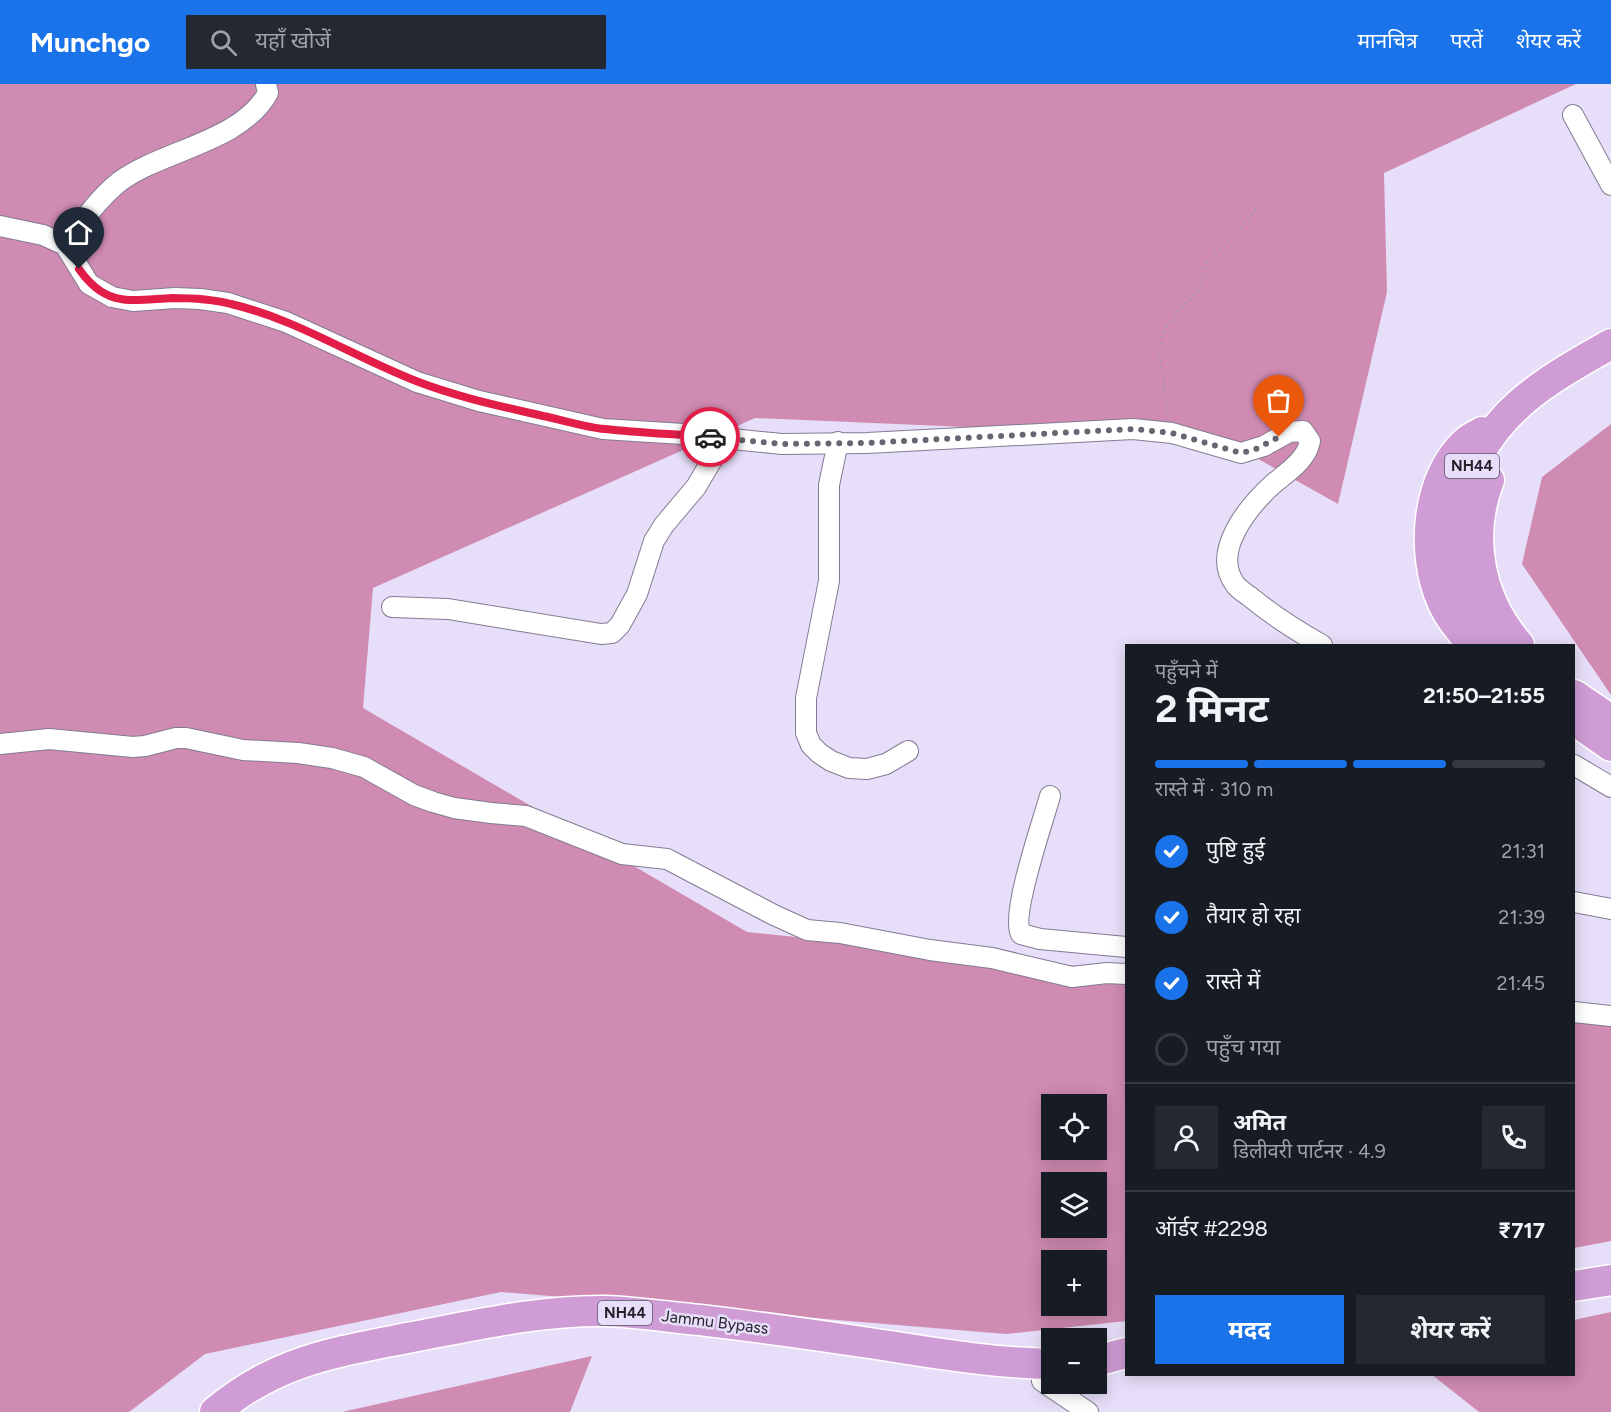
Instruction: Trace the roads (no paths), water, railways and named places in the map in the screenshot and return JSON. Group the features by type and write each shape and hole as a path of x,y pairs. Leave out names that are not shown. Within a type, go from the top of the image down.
{"highway":[{"name":"NH44","path":"1489,644 1477,627 1466,600 1455,547 1456,520 1474,461 1483,444 1507,416 1556,376 1611,344"},
{"name":"NH44","path":"1518,644 1509,634 1489,596 1480,564 1477,536 1481,500 1495,463 1510,438 1526,421 1611,367"},
{"path":"1472,644 1442,603 1432,573 1428,531 1443,475 1454,457 1466,441 1507,416"},
{"path":"1575,696 1611,720"},
{"path":"1575,721 1611,746"},
{"path":"1575,1286 1611,1280"},
{"path":"1575,1304 1611,1299"},
{"name":"Jammu Bypass","path":"215,1412 242,1390 264,1377 309,1359 460,1328 542,1314 570,1312 605,1311 784,1331 986,1360 1041,1373"},
{"name":"Jammu Bypass","path":"247,1412 272,1394 311,1376 370,1361 531,1332 561,1329 625,1329 876,1361 935,1372 1041,1375"},
{"path":"1107,1358 1125,1353"},
{"path":"1107,1374 1125,1370"}],"street":[{"path":"65,245 94,208 120,182 212,138 250,116 268,93 266,84"},
{"path":"1573,115 1611,185"},
{"path":"0,226 43,235 65,245 89,284 112,297 134,301 175,298 228,303 286,322 417,382 479,401 603,429 782,444 867,443 1133,429 1172,433 1241,453 1254,450 1296,430 1303,431 1310,441 1305,455 1257,499 1244,515 1233,535 1226,561 1235,584 1262,607 1320,644"},
{"path":"392,607 448,609 601,634 612,633 620,625 637,594 654,541 664,525 696,488 725,438"},
{"path":"838,442 829,485 829,582 806,698 806,733 819,753 849,768 867,769 886,764 908,751"},
{"path":"0,744 49,739 133,747 186,738 243,750 298,753 332,758 364,767 414,795 433,802 454,808 526,816 622,854 667,859 807,930 840,933 930,950 992,958 1072,977 1107,973 1125,974"},
{"path":"1575,766 1611,787"},
{"path":"1050,796 1025,882 1018,918 1019,930 1021,934 1040,939 1125,947"},
{"path":"1575,902 1611,909"},
{"path":"1575,1012 1611,1016"},
{"path":"1069,1394 1088,1412"}]}
